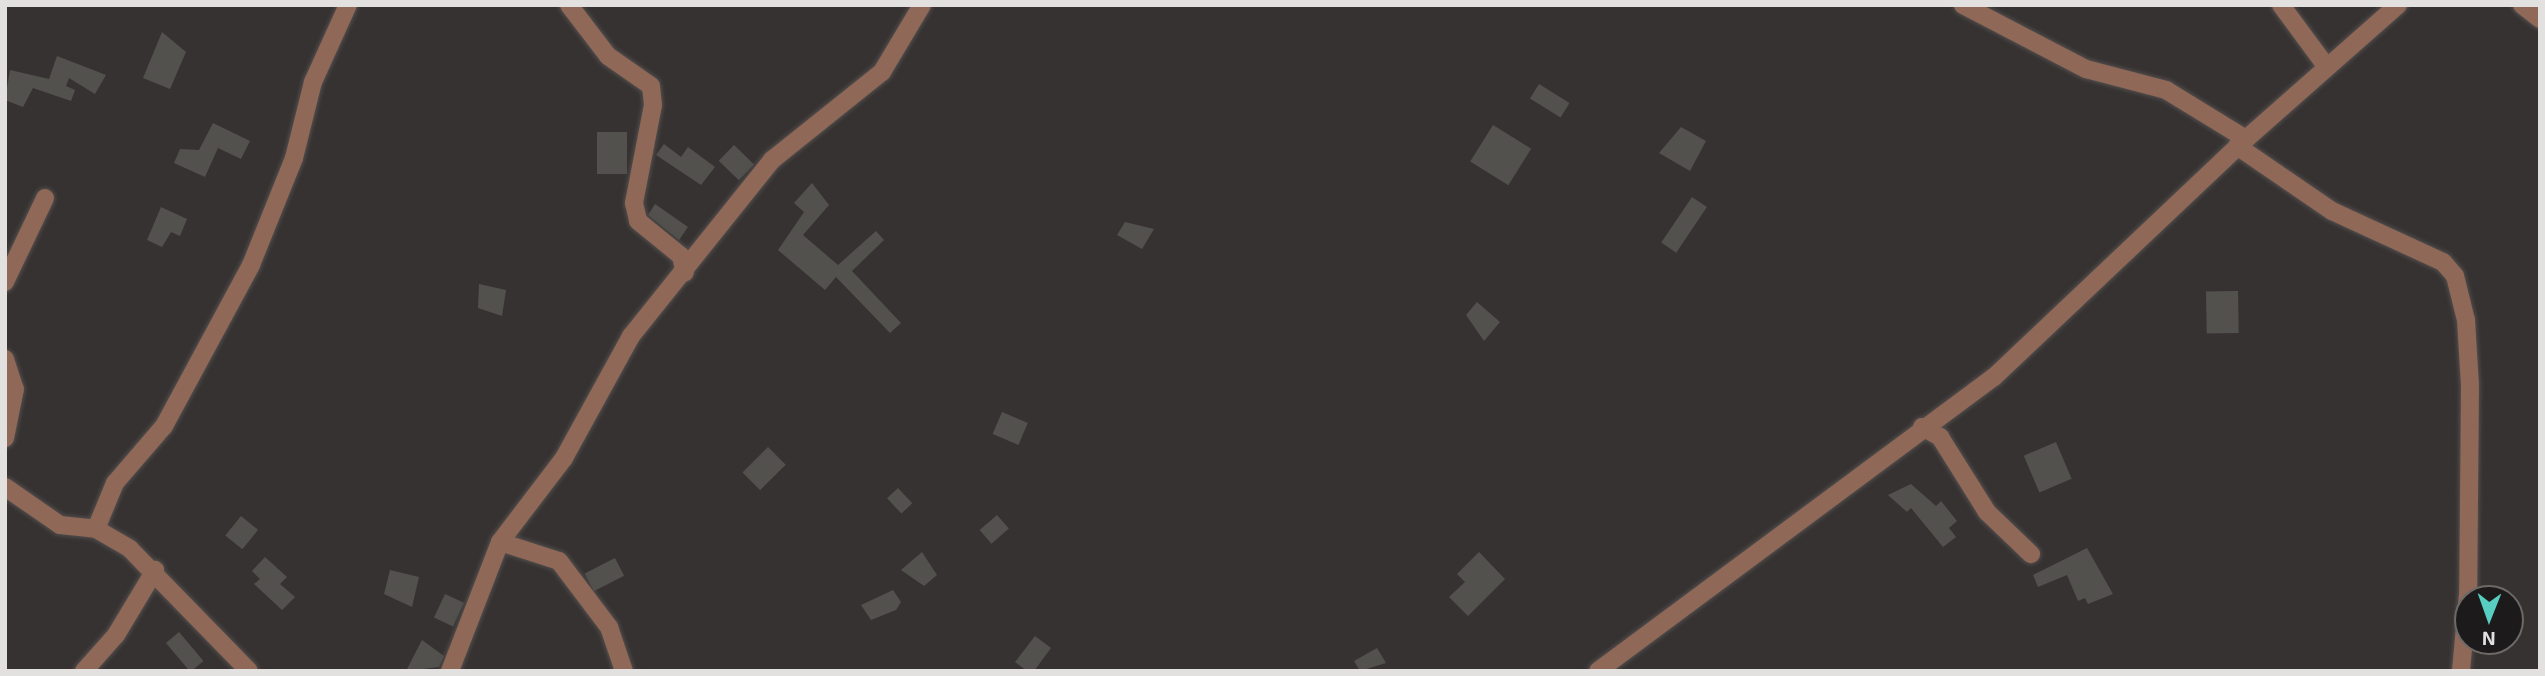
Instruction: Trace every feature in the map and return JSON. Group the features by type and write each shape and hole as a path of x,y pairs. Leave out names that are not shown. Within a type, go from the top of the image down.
{"street":[{"path":"96,529 106,500 164,426 251,265 294,158 313,82 348,5"},
{"path":"569,5 608,56 651,86 634,203 638,221 681,256 685,273"},
{"path":"450,671 500,542 564,458 631,336 685,273 772,160 882,72 922,5"},
{"path":"1963,5 2086,69 2166,90 2332,211 2443,262 2455,276 2466,320 2470,385 2468,594 2461,671"},
{"path":"2281,5 2326,66"},
{"path":"1598,671 1922,427 1994,377 2241,143 2398,5"},
{"path":"2522,5 2540,19"},
{"path":"5,282 45,198"},
{"path":"5,359 15,389 5,438"},
{"path":"1922,427 1940,437 1987,512 2031,554"},
{"path":"5,487 60,525 96,529 155,570 249,671"},
{"path":"500,542 559,561 609,627 624,671"},
{"path":"84,671 116,635 155,570"}],"building":[{"path":"162,32 186,52 170,89 143,78"},
{"path":"57,56 106,75 95,94 69,78 66,86 75,90 71,101 33,88 23,107 5,100 10,70 49,79"},
{"path":"1539,84 1570,103 1561,117 1530,98"},
{"path":"213,123 250,141 241,159 218,148 205,177 174,163 180,149 199,150"},
{"path":"1493,125 1531,149 1508,185 1470,161"},
{"path":"1681,127 1706,141 1690,171 1659,153"},
{"path":"597,132 627,132 627,174 597,174"},
{"path":"664,144 681,157 688,147 715,167 701,185 656,155"},
{"path":"734,145 754,164 739,180 719,161"},
{"path":"812,183 829,205 803,235 838,265 876,231 884,240 852,271 901,323 890,333 836,277 825,290 778,250 804,212 794,203"},
{"path":"1692,197 1707,207 1676,253 1661,243"},
{"path":"655,204 688,227 679,240 648,215"},
{"path":"161,207 187,219 180,236 171,232 162,247 147,240"},
{"path":"1125,222 1154,229 1142,249 1117,235"},
{"path":"479,284 506,290 502,316 478,308"},
{"path":"2238,291 2239,333 2207,334 2206,292"},
{"path":"1477,302 1500,322 1484,341 1466,315"},
{"path":"1002,412 1028,423 1018,445 993,434"},
{"path":"2056,442 2072,479 2039,492 2024,456"},
{"path":"768,447 786,465 760,490 743,472"},
{"path":"1911,484 1936,506 1941,501 1957,521 1949,528 1956,537 1943,547 1911,508 1907,512 1888,495"},
{"path":"898,488 912,503 901,514 887,498"},
{"path":"997,515 1009,529 991,544 980,530"},
{"path":"241,516 258,530 242,549 225,535"},
{"path":"2087,548 2113,594 2088,604 2085,598 2078,601 2067,575 2038,587 2033,575"},
{"path":"922,552 937,575 924,586 901,570"},
{"path":"1479,552 1505,579 1468,616 1449,597 1465,582 1457,574"},
{"path":"265,557 287,577 280,584 295,597 282,610 254,584 260,579 252,571"},
{"path":"615,558 624,576 594,591 585,573"},
{"path":"390,570 419,577 412,607 384,594"},
{"path":"893,590 901,602 896,610 871,620 861,605"},
{"path":"445,594 464,603 453,626 434,618"},
{"path":"179,632 203,661 190,671 166,643"},
{"path":"1035,636 1051,648 1034,671 1027,671 1015,662"},
{"path":"422,640 444,656 439,667 406,671"},
{"path":"1377,648 1386,663 1360,671 1354,661"}]}
